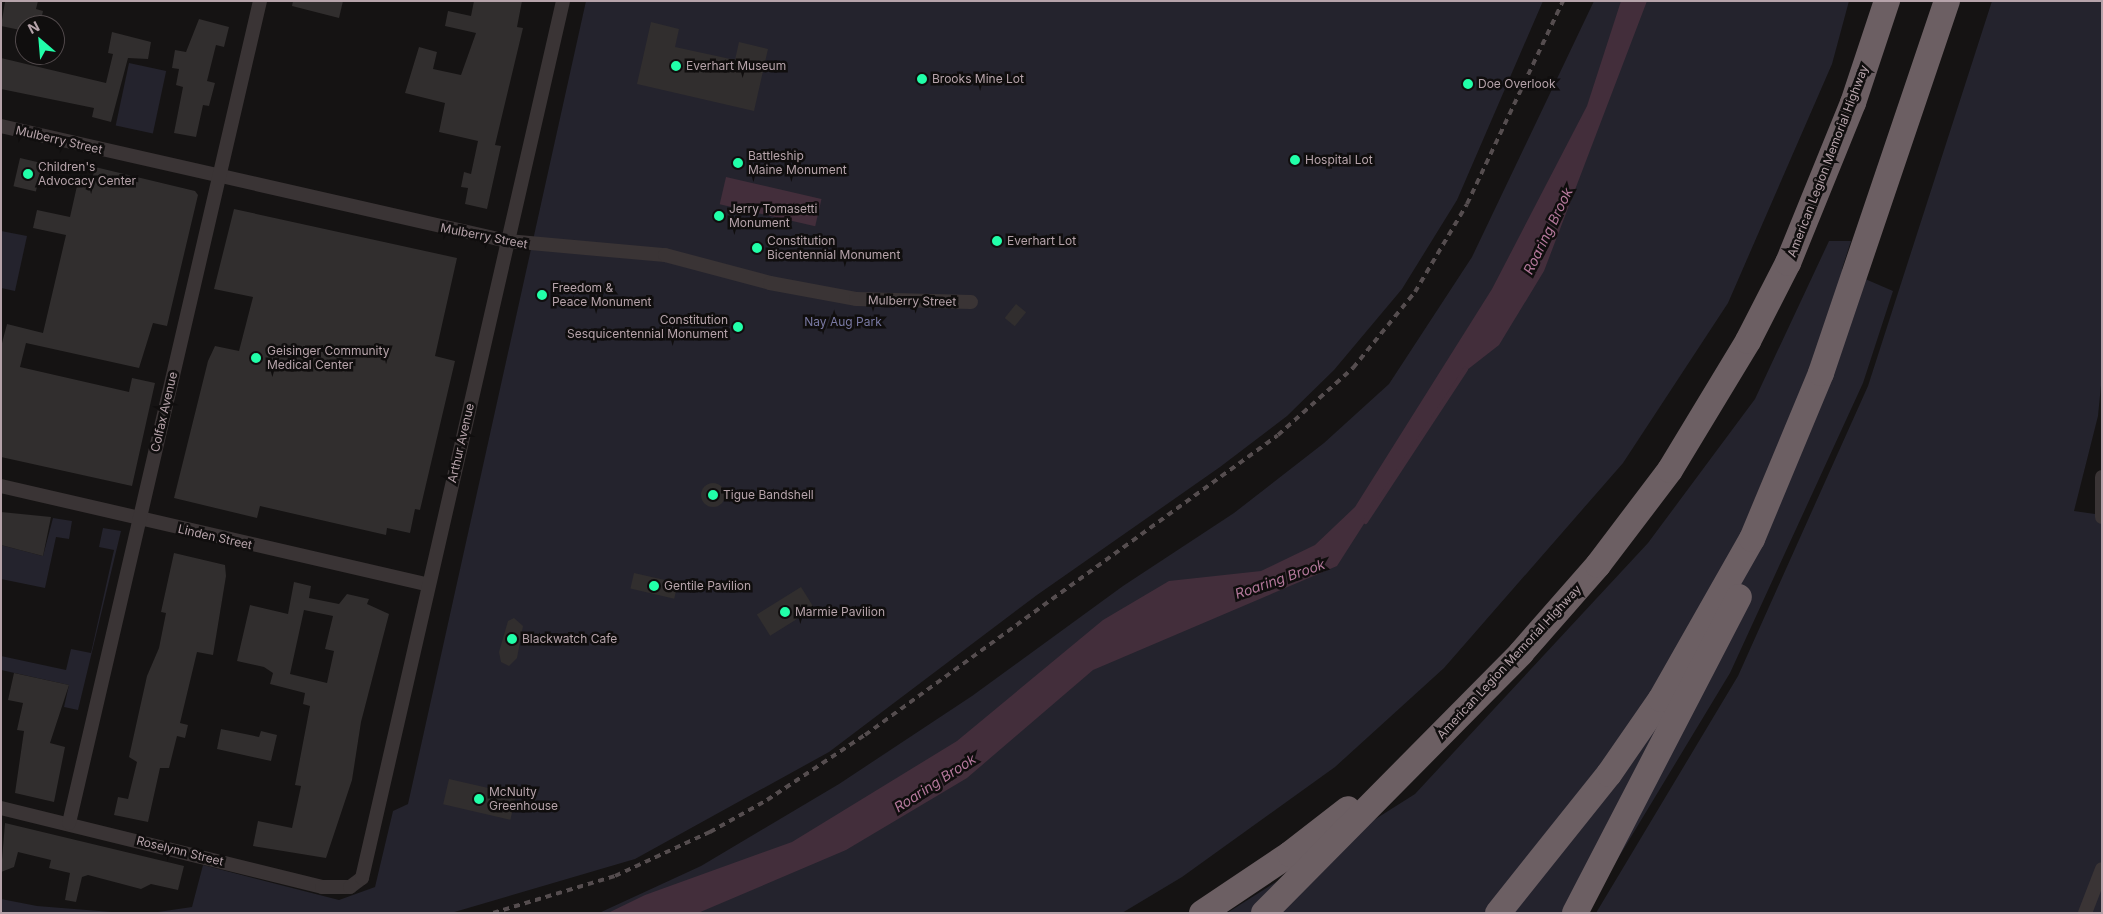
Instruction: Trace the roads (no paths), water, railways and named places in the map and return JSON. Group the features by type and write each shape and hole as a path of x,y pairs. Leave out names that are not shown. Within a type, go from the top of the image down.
{"highway":[{"name":"American Legion Memorial Highway","path":"1264,913 1437,739 1598,565 1670,470 1717,396 1775,290 1811,210 1887,1"},
{"path":"1575,913 1733,616 1777,485 1821,373 1947,1"},
{"path":"1498,913 1609,774 1674,679 1724,595 1777,485"},
{"path":"1202,913 1290,854 1437,739"}],"street":[{"name":"Colfax Avenue","path":"69,823 138,519 260,1"},
{"name":"Arthur Avenue","path":"358,883 370,856 429,585 562,1"},
{"name":"Mulberry Street","path":"1,126 219,178 507,241 665,254 770,284 856,299 972,302"},
{"path":"2102,477 2102,517"},
{"name":"Linden Street","path":"1,486 429,585"},
{"name":"Roselynn Street","path":"1,808 69,823 322,887 358,883"},
{"path":"2085,913 2102,869"}],"water":[{"path":"1621,1 1647,1 1544,271 1499,345 1458,377 1337,566 1093,670 967,778 846,850 698,913 608,913 645,895 792,842 957,741 1103,620 1169,581 1261,571 1315,545 1355,507 1492,289 1587,106"},
{"path":"726,177 821,199 815,226 720,204"}],"waterway":[{"name":"Roaring Brook","path":"1365,521 1465,369"}],"railway":[{"path":"493,913 615,876 710,832 767,800 865,735 1278,435 1353,368 1415,292 1467,204 1563,1"}],"place":[{"name":"Everhart Museum","path":"676,66"},
{"name":"Brooks Mine Lot","path":"922,79"},
{"name":"Doe Overlook","path":"1468,84"},
{"name":"Hospital Lot","path":"1295,160"},
{"name":"Battleship Maine Monument","path":"738,163"},
{"name":"Children's Advocacy Center","path":"28,174"},
{"name":"Jerry Tomasetti Monument","path":"719,216"},
{"name":"Everhart Lot","path":"997,241"},
{"name":"Constitution Bicentennial Monument","path":"757,248"},
{"name":"Freedom & Peace Monument","path":"542,295"},
{"name":"Constitution Sesquicentennial Monument","path":"738,327"},
{"name":"Geisinger Community Medical Center","path":"256,358"},
{"name":"Tigue Bandshell","path":"713,495"},
{"name":"Gentile Pavilion","path":"654,586"},
{"name":"Marmie Pavilion","path":"785,612"},
{"name":"Blackwatch Cafe","path":"512,639"},
{"name":"McNulty Greenhouse","path":"479,799"}],"park label":[{"name":"Nay Aug Park","path":"843,322"}]}
